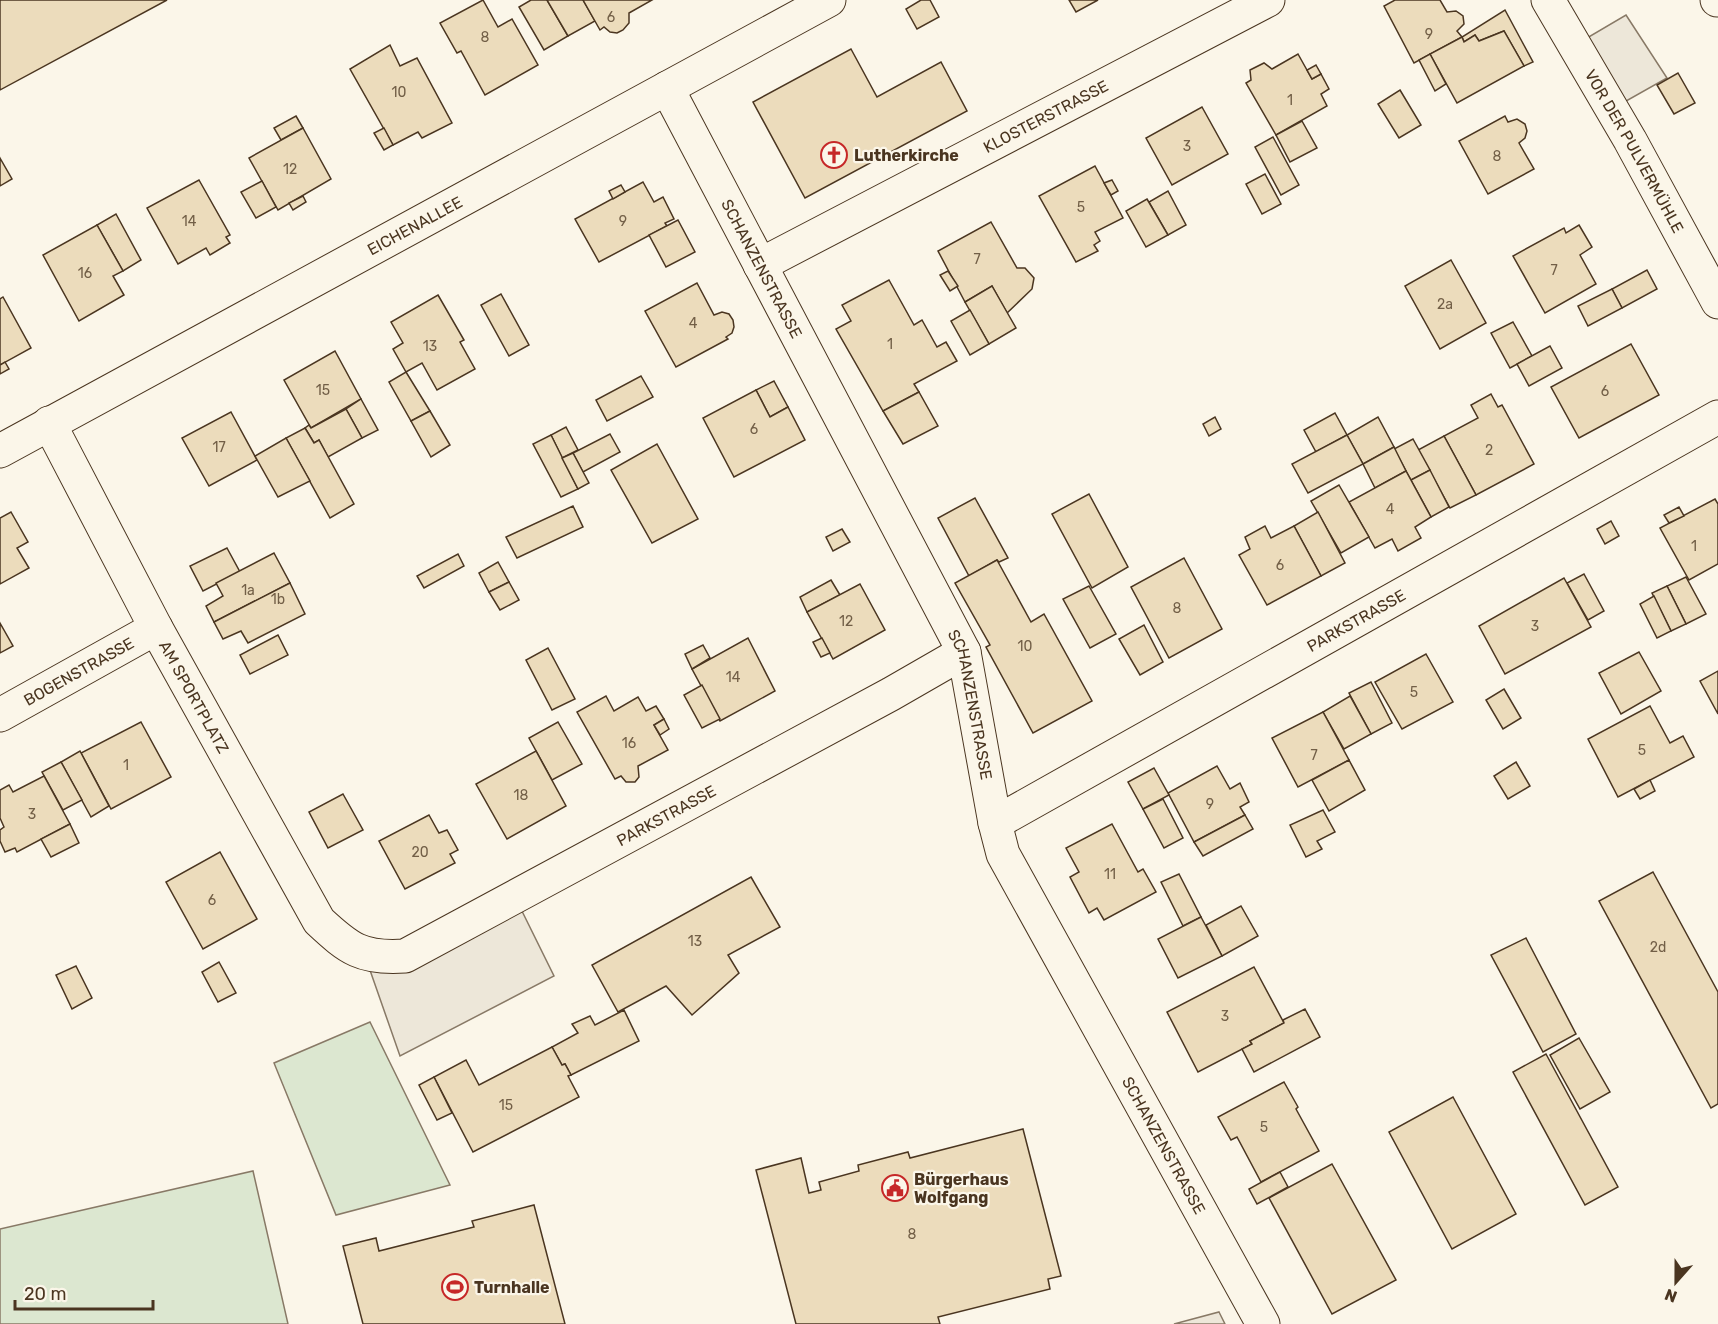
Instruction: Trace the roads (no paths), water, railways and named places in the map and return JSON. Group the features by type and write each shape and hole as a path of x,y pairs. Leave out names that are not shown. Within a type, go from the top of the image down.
{"street":[{"name":"EICHENALLEE","path":"0,451 829,0"},
{"name":"KLOSTERSTRASSE","path":"760,265 1268,0"},
{"name":"VOR DER PULVERMÜHLE","path":"1554,2 1718,302"},
{"name":"SCHANZENSTRASSE","path":"667,88 964,652 995,823 1003,854 1263,1324"},
{"name":"PARKSTRASSE","path":"995,823 1718,417"},
{"name":"AM SPORTPLATZ","path":"49,423 156,628 319,921 344,944 364,953"},
{"name":"BOGENSTRASSE","path":"0,715 156,628"},
{"name":"PARKSTRASSE","path":"364,953 384,958 405,956 891,694 964,652"}],"place":[{"name":"Lutherkirche","path":"834,155"},
{"name":"Bürgerhaus Wolfgang","path":"895,1188"},
{"name":"Turnhalle","path":"455,1287"}]}
